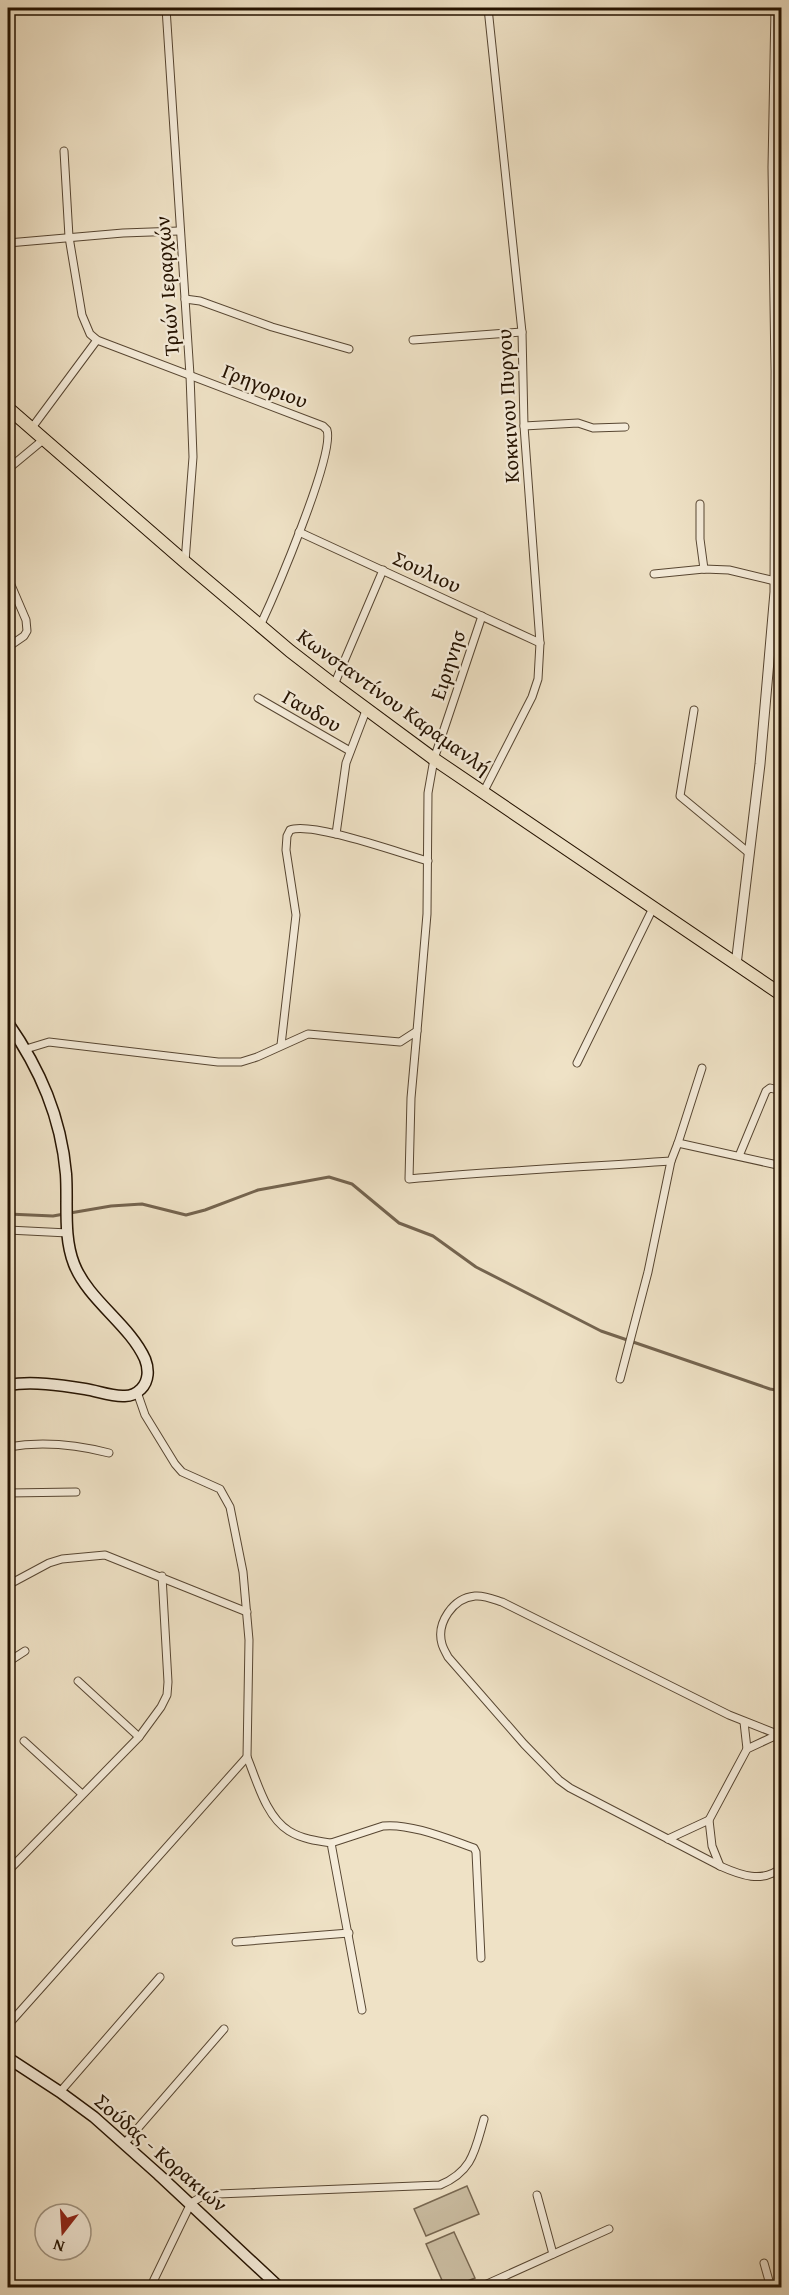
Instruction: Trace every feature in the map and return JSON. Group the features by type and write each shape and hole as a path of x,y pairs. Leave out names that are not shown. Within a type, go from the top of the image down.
{"main road":[{"name":"Κωνσταντίνου Καραμανλή","path":"8,408 184,562 334,685 434,759 782,996"},
{"path":"8,1023 26,1049 45,1085 60,1133 64,1151 68,1229 74,1265 146,1362 147,1378 143,1387 137,1392 120,1396 60,1385 8,1385"},
{"name":"Σούδας - Κορακιών","path":"8,2058 60,2092 124,2143 280,2288"}],"street":[{"name":"Τριών Ιεραρχών","path":"166,8 190,375 193,475 184,562"},
{"name":"Κοκκινου Πυργου","path":"484,791 532,697 538,679 540,643 524,426 522,332 488,8"},
{"path":"736,964 760,764 775,581 776,370 773,157 776,8"},
{"path":"31,429 97,340 90,334 82,315 69,237 64,151"},
{"path":"8,243 179,231"},
{"path":"185,299 200,301 272,327 349,350"},
{"path":"413,340 522,332"},
{"name":"Γρηγοριου","path":"97,340 323,426 327,430 328,442 299,532"},
{"path":"524,426 578,423 593,428 625,427"},
{"path":"8,469 43,440"},
{"path":"700,504 700,538 704,569"},
{"path":"260,626 283,576 299,532"},
{"name":"Σουλιου","path":"299,532 540,643"},
{"path":"654,574 704,569 729,570 775,581"},
{"path":"334,685 383,570"},
{"path":"8,578 27,625 24,636 8,646"},
{"name":"Ειρηνησ","path":"482,616 434,759 428,793 425,944 411,1098 409,1179 500,1170 671,1161"},
{"name":"Γαυδου","path":"258,698 350,751"},
{"path":"336,834 344,773 367,708"},
{"path":"694,710 680,796 749,853"},
{"path":"281,1045 296,915 286,850 290,830 298,828 336,834 428,861"},
{"path":"577,1063 653,908"},
{"path":"26,1049 49,1042 218,1062 240,1062 257,1057 308,1034 400,1042 417,1031"},
{"path":"620,1379 648,1272 671,1161 702,1068"},
{"path":"740,1156 766,1091 770,1088 782,1091"},
{"path":"678,1143 781,1165"},
{"path":"8,1230 68,1229"},
{"path":"137,1392 145,1415 175,1464 182,1472 220,1489 226,1496 230,1507 243,1572 249,1640 247,1757 273,1814 288,1831 302,1837 331,1843 392,1825 408,1827 474,1848 482,1958"},
{"path":"8,1447 26,1443 50,1443 74,1445 109,1453"},
{"path":"8,1493 76,1491"},
{"path":"8,1585 49,1563 95,1554 111,1557 162,1576 246,1612"},
{"path":"8,1871 139,1737 161,1707 167,1695 162,1576"},
{"path":"779,1736 744,1722 502,1602 476,1596 463,1598 447,1615 441,1632 441,1644 448,1657 524,1744 559,1780 583,1796 740,1875 763,1877 775,1873 782,1867"},
{"path":"8,1662 25,1651"},
{"path":"78,1681 139,1737"},
{"path":"720,1866 712,1846 709,1820 747,1749 744,1722"},
{"path":"747,1749 779,1736"},
{"path":"24,1741 82,1794"},
{"path":"8,2025 247,1757"},
{"path":"668,1839 709,1820"},
{"path":"331,1843 362,2010"},
{"path":"236,1942 349,1934"},
{"path":"60,2092 160,1977"},
{"path":"124,2143 225,2029"},
{"path":"150,2288 190,2203 201,2197 218,2194 440,2185 453,2179 469,2163 484,2119"},
{"path":"537,2195 553,2254"},
{"path":"478,2288 609,2229"},
{"path":"764,2263 771,2288"}],"shaded area":[{"path":"467,2186 479,2214 426,2236 414,2209"},
{"path":"454,2232 475,2278 453,2287 445,2287 426,2244"}],"waterway":[{"path":"70,1213 111,1206 142,1204 186,1215 258,1190 329,1177 352,1184 399,1223 433,1236 476,1267 601,1331 770,1389 782,1391"},
{"path":"8,1214 53,1216 64,1214"}]}
